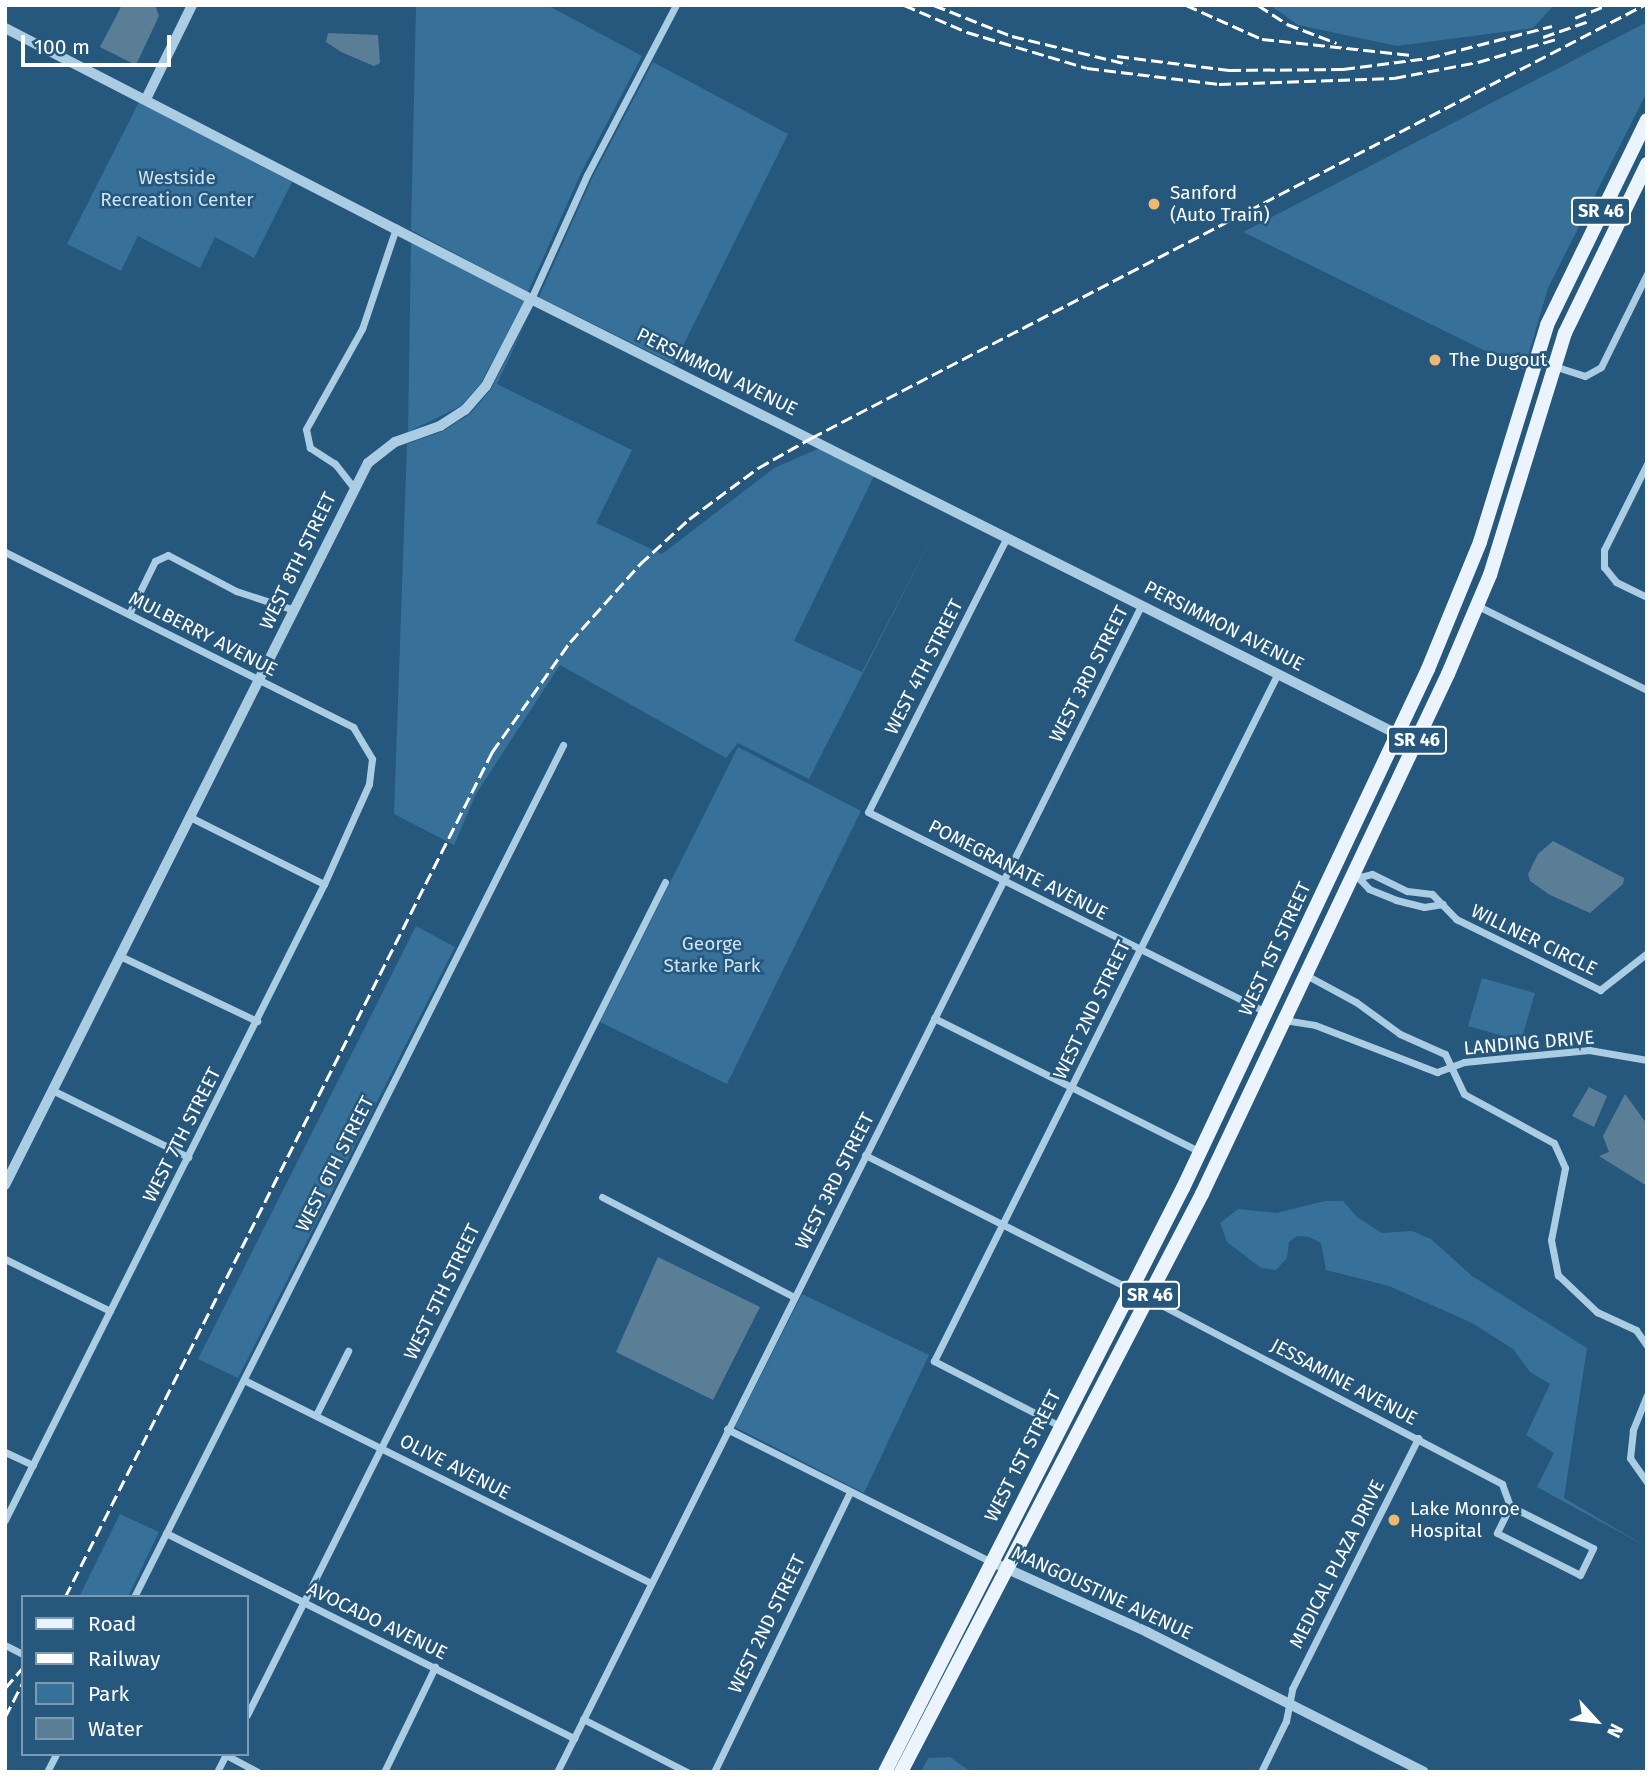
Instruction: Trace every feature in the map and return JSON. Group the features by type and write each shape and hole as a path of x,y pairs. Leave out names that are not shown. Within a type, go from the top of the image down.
{"main road":[{"name":"WEST 1ST STREET","path":"885,1772 1200,1152 1398,733 1470,570 1534,359 1567,279 1647,120"},
{"name":"WEST 1ST STREET","path":"901,1772 1149,1298 1357,875 1478,606 1552,367 1580,299 1647,164"},
{"path":"1263,1065 1262,1050 1271,1028 1266,1012"},
{"path":"1149,1298 1146,1275 1162,1241 1165,1222"},
{"path":"1125,1343 1134,1305 1130,1289"}],"street":[{"path":"146,99 192,5"},
{"name":"WEST 8TH STREET","path":"5,1185 354,488 380,453 465,410 486,386 531,299 587,175 676,5"},
{"name":"PERSIMMON AVENUE","path":"5,28 531,299 1415,743"},
{"path":"354,488 335,464 310,448 306,429 362,329 396,228"},
{"path":"1534,359 1585,376 1601,367 1647,274"},
{"path":"1647,464 1604,550 1604,567 1616,582 1647,597"},
{"name":"WEST 4TH STREET","path":"868,812 1007,537"},
{"name":"MULBERRY AVENUE","path":"5,552 354,727 372,759"},
{"path":"129,614 161,555 236,591 294,610"},
{"name":"WEST 3RD STREET","path":"557,1772 1142,604"},
{"path":"1478,606 1647,690"},
{"name":"WEST 2ND STREET","path":"1060,1426 934,1361 1278,673"},
{"name":"WEST 6TH STREET","path":"135,1595 563,745"},
{"name":"WEST 7TH STREET","path":"5,1520 324,884 369,784 372,759"},
{"name":"POMEGRANATE AVENUE","path":"868,812 1266,1012"},
{"path":"190,817 324,884"},
{"name":"WILLNER CIRCLE","path":"1357,875 1373,874 1407,891 1432,894 1456,919 1600,990 1647,953"},
{"name":"WILLNER CIRCLE","path":"1357,875 1369,889 1396,900 1424,907 1443,904"},
{"name":"WEST 5TH STREET","path":"248,1713 665,882"},
{"path":"120,956 257,1021"},
{"path":"1306,975 1356,1002 1400,1034 1445,1054 1454,1066"},
{"path":"934,1018 1200,1152"},
{"name":"LANDING DRIVE","path":"1284,1020 1315,1025 1437,1072 1454,1066 1589,1050 1647,1060"},
{"name":"LANDING DRIVE","path":"1454,1066 1464,1094 1554,1143 1564,1168 1551,1240 1558,1275 1597,1312 1636,1330 1647,1346"},
{"path":"52,1090 188,1157"},
{"path":"865,1155 1130,1289"},
{"path":"602,1197 794,1297"},
{"path":"5,1259 110,1311"},
{"name":"JESSAMINE AVENUE","path":"1149,1298 1502,1484 1510,1506"},
{"path":"316,1415 348,1350"},
{"name":"OLIVE AVENUE","path":"244,1380 651,1583"},
{"path":"1647,1395 1633,1430 1630,1458 1647,1482"},
{"name":"MANGOUSTINE AVENUE","path":"727,1429 990,1561 1009,1567 1424,1772"},
{"name":"MEDICAL PLAZA DRIVE","path":"1261,1772 1290,1705 1292,1689 1418,1438"},
{"path":"5,1452 33,1465"},
{"name":"WEST 2ND STREET","path":"714,1772 850,1492"},
{"path":"1510,1506 1594,1548 1580,1575 1497,1533 1510,1506"},
{"name":"AVOCADO AVENUE","path":"166,1533 574,1738"},
{"path":"5,1645 21,1653"},
{"path":"384,1772 435,1667"},
{"path":"583,1719 687,1772"},
{"path":"47,1772 55,1756"},
{"path":"217,1772 225,1756"},
{"path":"227,1756 258,1772"}],"green space":[{"path":"416,5 547,5 642,56 581,173 528,292 411,230"},
{"path":"1270,5 1554,5 1533,28 1397,46 1298,25"},
{"path":"1647,22 1647,92 1548,288 1524,370 1243,232"},
{"path":"653,62 788,134 674,364 539,297 592,178"},
{"name":"Westside Recreation Center","path":"139,102 292,182 254,258 215,237 200,268 138,236 121,271 67,244"},
{"path":"411,242 524,301 481,383 461,406 408,432"},
{"path":"526,322 497,384 632,450 596,523 662,554 774,468 820,448 874,476 794,641 862,672 945,512 809,779 738,743 726,758 560,665 476,794 454,845 394,814 407,444 443,431 470,414 491,389"},
{"name":"George Starke Park","path":"738,747 861,811 727,1084 600,1022"},
{"path":"416,926 455,947 238,1378 198,1359"},
{"path":"1482,978 1535,993 1521,1041 1468,1026"},
{"path":"1325,1201 1343,1201 1357,1217 1382,1233 1412,1231 1431,1239 1472,1276 1587,1348 1564,1498 1647,1547 1537,1487 1554,1453 1526,1435 1550,1384 1530,1372 1513,1349 1472,1323 1389,1286 1326,1270 1321,1243 1309,1237 1297,1236 1289,1242 1287,1258 1276,1270 1261,1268 1227,1242 1220,1223 1238,1209 1276,1213"},
{"path":"802,1294 929,1355 864,1493 735,1427"},
{"path":"120,1514 159,1532 129,1595 80,1595"},
{"path":"950,1757 971,1772 921,1772 928,1758"}],"water":[{"path":"122,5 155,5 159,16 136,65 100,47"},
{"path":"328,33 378,35 380,63 374,66 341,52 326,42"},
{"path":"1553,841 1624,878 1623,884 1590,913 1550,895 1530,881 1528,874 1538,854"},
{"path":"1589,1087 1607,1096 1594,1127 1572,1116"},
{"path":"1625,1094 1647,1124 1647,1186 1599,1156 1609,1152 1603,1136"},
{"path":"658,1257 760,1307 713,1400 616,1352"}],"railway":[{"path":"904,5 967,32 1087,68 1219,84 1394,78 1478,62 1556,39"},
{"path":"934,5 1012,36 1128,64"},
{"path":"1186,5 1262,39 1411,55"},
{"path":"1258,5 1287,24 1337,43"},
{"path":"1575,18 1607,5"},
{"path":"66,1595 492,752 570,642 640,564 689,519 758,468 811,438 1644,5"},
{"path":"1543,37 1589,21"},
{"path":"1117,56 1229,70 1343,69 1428,58 1552,26"},
{"path":"5,1688 21,1669"},
{"path":"5,1717 21,1686"}],"place":[{"name":"Sanford (Auto Train)","path":"1154,204"},
{"name":"The Dugout","path":"1435,360"},
{"name":"Lake Monroe Hospital","path":"1394,1520"}]}
